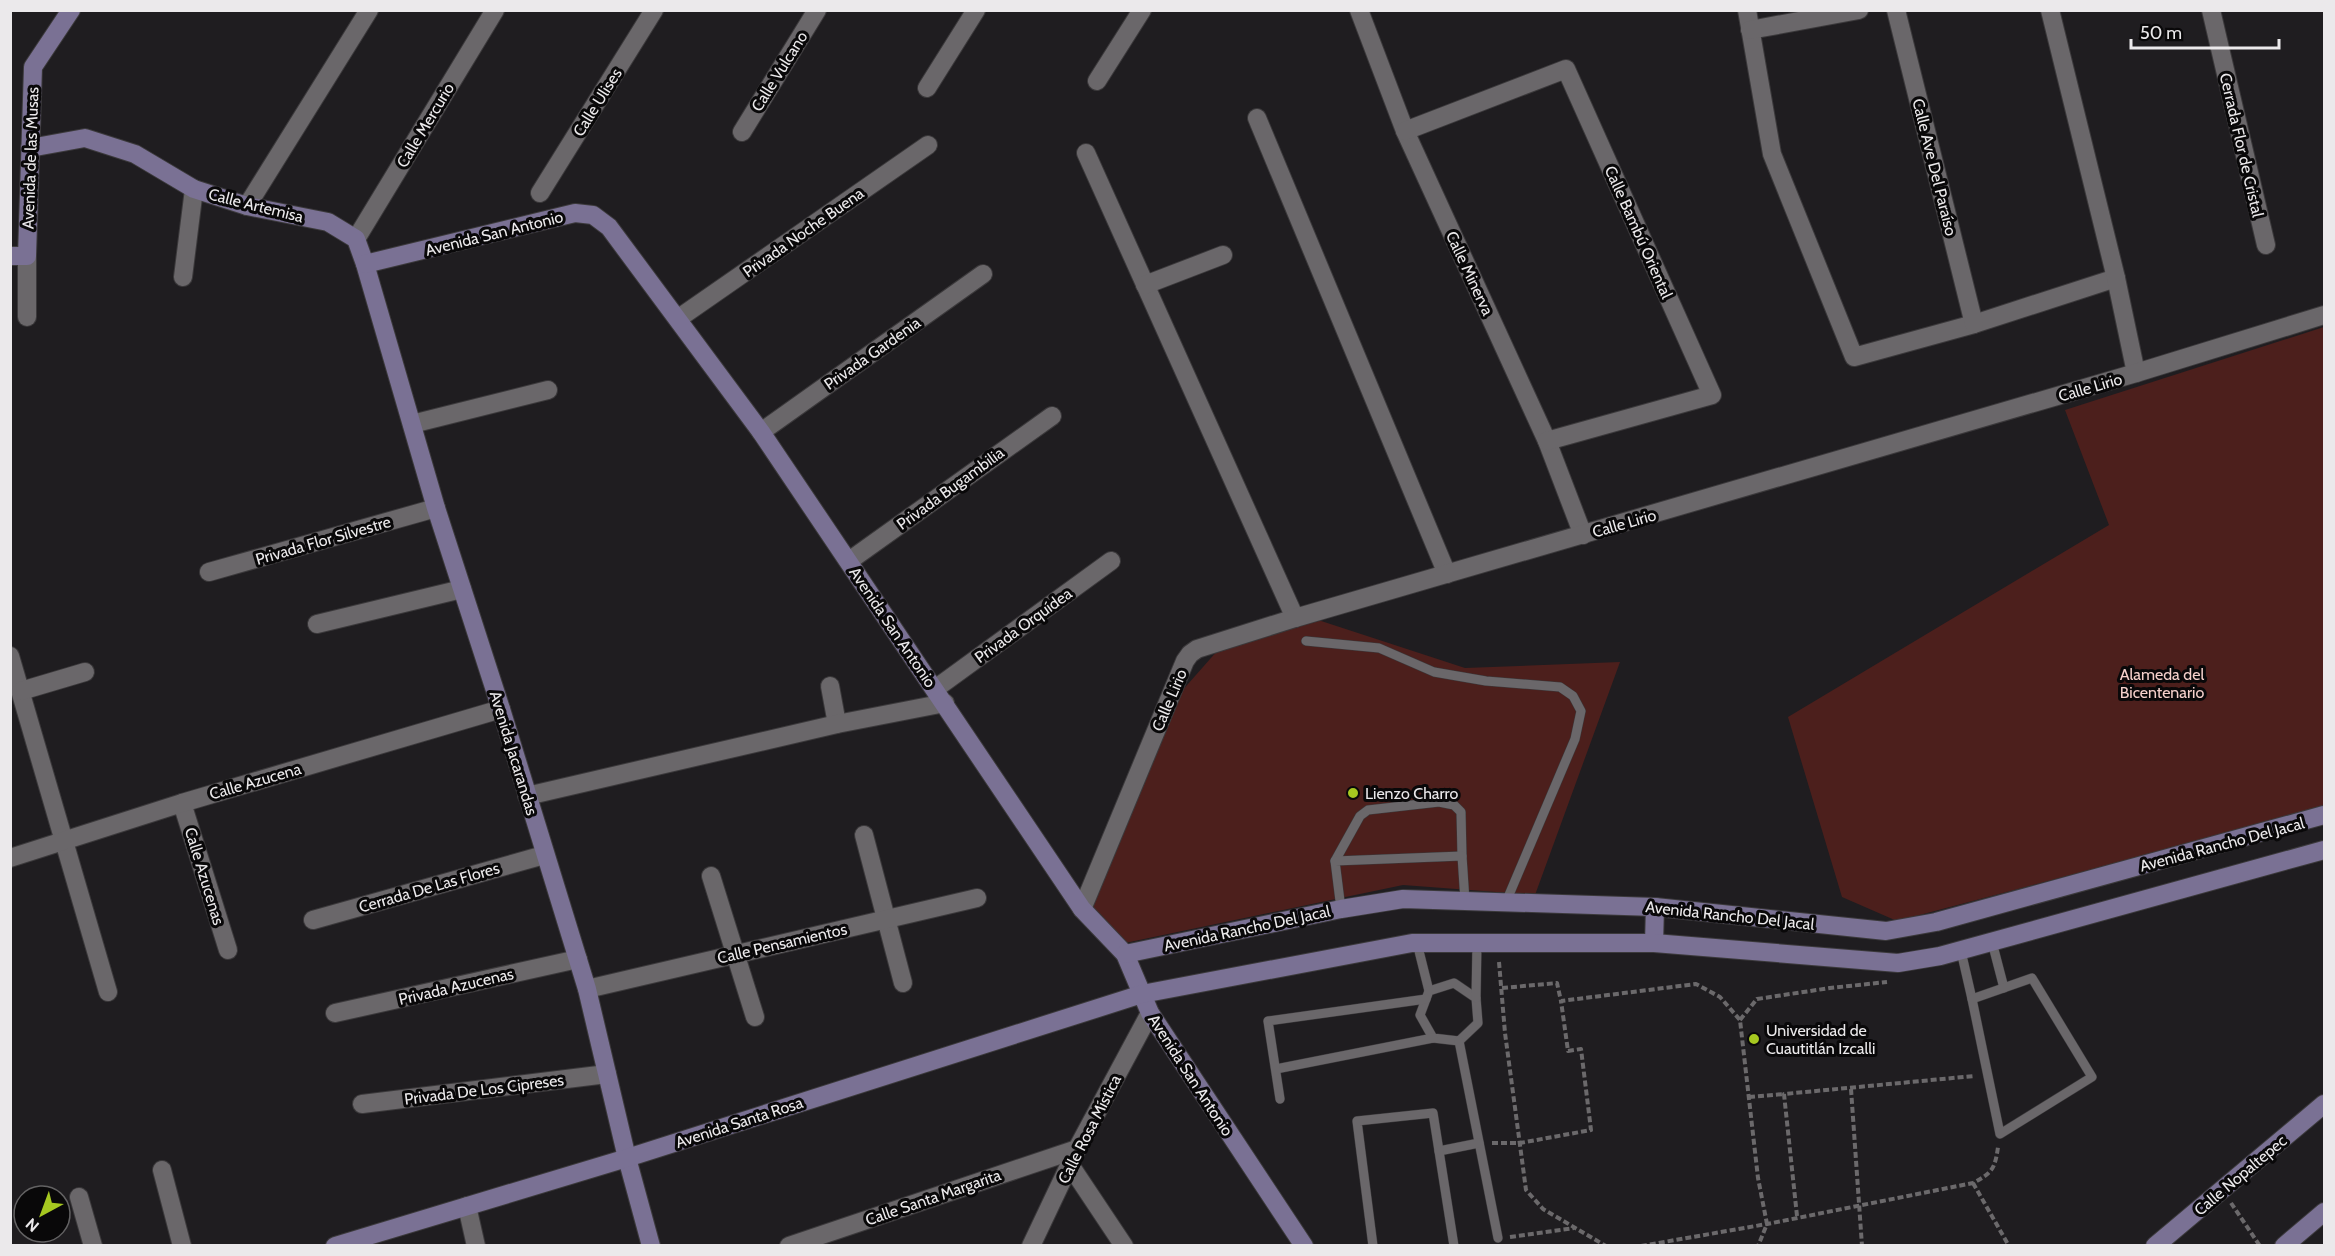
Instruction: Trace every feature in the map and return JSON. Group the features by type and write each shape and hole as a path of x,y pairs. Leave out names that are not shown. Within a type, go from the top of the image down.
{"street":[{"name":"Avenida de las Musas","path":"27,317 19,256 30,148 33,67 71,10"},
{"path":"247,206 369,10"},
{"name":"Calle Mercurio","path":"356,239 495,10"},
{"name":"Calle Ulises","path":"540,193 654,10"},
{"name":"Calle Vulcano","path":"742,132 817,10"},
{"path":"927,88 976,10"},
{"path":"1097,81 1142,10"},
{"name":"Calle Minerva","path":"1359,10 1405,131 1547,441 1583,535"},
{"path":"1747,10 1772,154 1854,357 1974,324 2116,278"},
{"path":"1750,30 1859,10"},
{"name":"Calle Ave Del Paraíso","path":"1896,10 1974,324"},
{"path":"2050,10 2116,278 2136,373"},
{"name":"Cerrada Flor de Cristal","path":"2211,10 2266,245"},
{"name":"Calle Bambú Oriental","path":"1405,131 1566,69 1712,395 1547,441"},
{"path":"1257,118 1448,574"},
{"name":"Calle Artemisa","path":"30,148 85,138 135,154 194,189 247,206 328,222 356,239"},
{"name":"Privada Noche Buena","path":"679,318 928,145"},
{"path":"1086,153 1294,618"},
{"path":"183,277 194,189"},
{"name":"Avenida San Antonio","path":"365,264 575,213 593,215 609,227 679,318 761,432 1082,909 1125,954 1150,1013 1304,1245"},
{"path":"356,239 365,264"},
{"path":"1145,285 1223,255"},
{"name":"Avenida Jacarandas","path":"365,264 436,508 501,708 544,855 587,989 627,1158 651,1245"},
{"name":"Privada Gardenia","path":"761,432 983,274"},
{"name":"Calle Lirio","path":"1082,909 1185,661 1197,650 1294,618 2136,373 2325,315"},
{"path":"411,424 548,390"},
{"name":"Privada Bugambilia","path":"849,561 1052,416"},
{"name":"Privada Flor Silvestre","path":"209,572 436,508"},
{"name":"Privada Orquídea","path":"940,696 1111,561"},
{"path":"317,624 462,589"},
{"path":"10,656 66,841 108,992"},
{"path":"21,691 85,672"},
{"path":"830,686 837,724"},
{"path":"527,796 837,724 940,696"},
{"name":"Calle Azucena","path":"10,858 182,803 501,708"},
{"name":"Calle Azucenas","path":"182,803 228,950"},
{"name":"Avenida Rancho Del Jacal","path":"1125,954 1341,909 1403,899 1655,907 1886,931 1936,922 2325,815"},
{"path":"864,835 903,983"},
{"name":"Avenida Rancho Del Jacal","path":"1142,994 1417,943 1654,944 1898,963 1961,951 2325,850"},
{"name":"Cerrada De Las Flores","path":"313,920 544,855"},
{"path":"711,876 755,1017"},
{"name":"Calle Pensamientos","path":"587,989 977,898"},
{"path":"1654,944 1655,907"},
{"name":"Privada Azucenas","path":"335,1013 578,959"},
{"name":"Avenida Santa Rosa","path":"335,1245 627,1158 1142,994"},
{"name":"Calle Rosa Mística","path":"1031,1245 1073,1157 1150,1013"},
{"name":"Privada De Los Cipreses","path":"362,1104 607,1074"},
{"name":"Calle Nopaltepec","path":"2155,1245 2325,1104"},
{"path":"1073,1157 1124,1245"},
{"name":"Calle Santa Margarita","path":"789,1245 1073,1157"},
{"path":"162,1170 182,1245"},
{"path":"79,1197 93,1245"},
{"path":"468,1206 476,1245"},
{"path":"2284,1245 2325,1212"}],"lane":[{"path":"1306,641 1379,648 1434,672 1486,681 1560,687 1573,696 1581,711 1575,739 1506,903"},
{"path":"1341,909 1335,861 1360,816 1368,810 1438,802 1454,805 1461,812 1465,901"},
{"path":"1335,861 1462,856"},
{"path":"1992,942 2004,988"},
{"path":"1417,943 1427,995 1420,1015 1433,1038"},
{"path":"1459,1041 1478,1023 1477,943"},
{"path":"1961,951 2000,1134 2092,1077 2032,978 1972,999"},
{"path":"1280,1099 1268,1021 1427,995 1454,983 1476,998"},
{"path":"1276,1069 1433,1038 1459,1041"},
{"path":"1459,1041 1498,1238"},
{"path":"1373,1245 1357,1121 1433,1113 1454,1245"},
{"path":"1439,1151 1479,1143"}],"path":[{"path":"1497,943 1505,1033 1526,1190 1543,1209 1606,1245"},
{"path":"1479,1143 1520,1143 1591,1130 1581,1049 1568,1051 1557,982 1502,988"},
{"path":"1740,1020 1757,999 1830,988 1893,982"},
{"path":"1561,1000 1696,984 1720,997 1740,1020 1758,1178 1767,1224 1758,1245"},
{"path":"1749,1097 1851,1089 1987,1074"},
{"path":"1851,1089 1862,1245"},
{"path":"1784,1094 1797,1216"},
{"path":"1641,1245 1767,1224 1797,1216 1973,1183 1990,1174 1996,1161 2000,1134"},
{"path":"1973,1183 2009,1245"},
{"path":"2222,1190 2260,1245"},
{"path":"1498,1238 1574,1228"}],"green space":[{"name":"Alameda del Bicentenario","path":"2324,327 2324,808 1897,921 1842,897 1788,717 2109,525 2065,410"},
{"name":"Lienzo Charro","path":"1312,618 1465,668 1620,662 1535,895 1403,885 1125,943 1088,903 1173,701 1218,650"}],"place":[{"name":"Lienzo Charro","path":"1353,793"},
{"name":"Universidad de Cuautitlán Izcalli","path":"1754,1039"}]}
